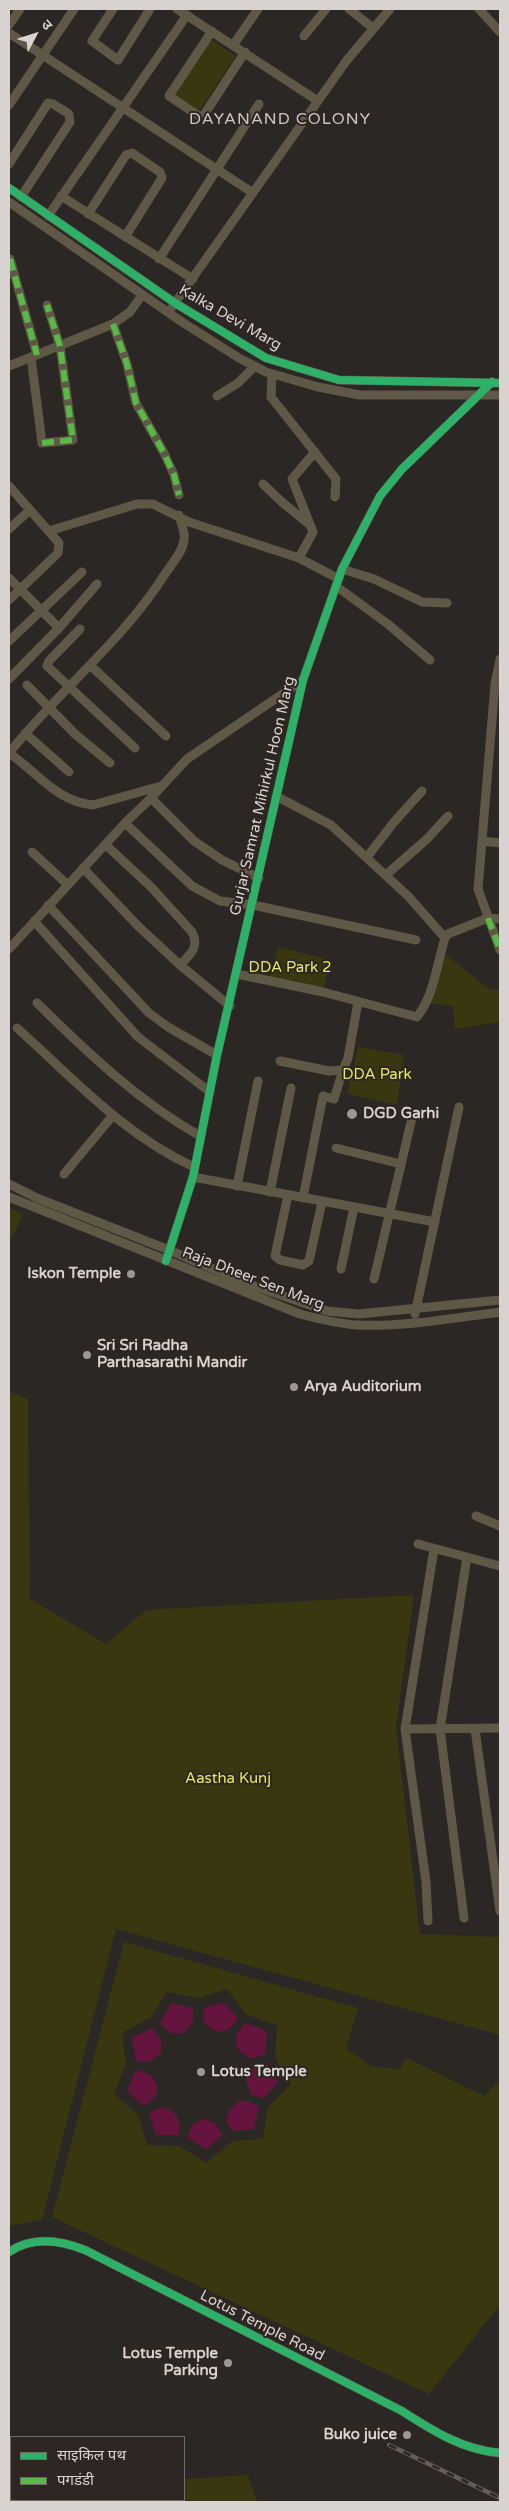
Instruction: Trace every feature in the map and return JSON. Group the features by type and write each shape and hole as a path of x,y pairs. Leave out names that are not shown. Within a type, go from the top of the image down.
{"street":[{"path":"9,25 20,9"},
{"path":"9,105 74,9"},
{"path":"113,9 92,41 118,60 150,9"},
{"path":"177,9 234,44 318,101"},
{"path":"234,44 258,9"},
{"path":"304,36 326,9"},
{"path":"349,9 373,28"},
{"path":"169,313 318,101 373,28 390,9"},
{"path":"479,9 500,32"},
{"path":"48,216 187,15"},
{"path":"212,31 169,96 202,118 245,52"},
{"path":"9,33 253,192"},
{"path":"9,164 48,103 53,104 68,114 70,122 21,197"},
{"path":"159,259 259,104"},
{"path":"88,214 126,155 132,153 160,172 162,178 125,237"},
{"name":"Kalka Devi Marg","path":"9,188 175,303 266,358 325,376 359,381 496,382"},
{"path":"61,196 193,279"},
{"name":"Kalka Devi Marg","path":"9,202 169,313 272,374 338,392 360,395 500,395"},
{"path":"10,259 34,356 42,444 73,440 60,346 46,305"},
{"path":"9,366 113,324 130,312 142,295"},
{"path":"113,324 127,364 136,403 164,453 174,476 179,495"},
{"path":"218,396 238,383 256,366"},
{"path":"272,374 271,397 336,479 335,497"},
{"name":"Gurjar Samrat Mihirkul Hoon Marg","path":"166,1260 193,1177 217,1056 230,1006 303,680 342,569 380,496 402,469 496,382"},
{"path":"299,558 311,538 312,526 292,479 315,452"},
{"path":"264,484 283,503 312,526"},
{"path":"9,486 59,543 58,553 9,600"},
{"path":"49,531 137,504 153,504 179,515 188,522 299,558 337,583 430,660"},
{"path":"9,529 30,510"},
{"path":"162,786 93,805 81,804 61,796 9,753 48,708 91,666 144,607 182,548 184,535 179,515"},
{"path":"342,569 374,580 422,602 446,603"},
{"path":"9,642 82,572"},
{"path":"9,578 58,628"},
{"path":"9,679 97,584"},
{"path":"80,629 49,661 47,666 135,748"},
{"path":"500,659 495,684 478,890 500,950"},
{"path":"91,666 166,736"},
{"path":"9,949 67,884 187,759 303,680"},
{"path":"27,685 48,708 110,763"},
{"path":"25,733 69,772"},
{"path":"367,857 394,822 422,791"},
{"path":"276,796 323,819 386,875 445,938"},
{"path":"151,798 194,841 222,860 259,878"},
{"path":"386,875 427,839 448,816"},
{"path":"125,823 192,886 220,901 253,905 416,940"},
{"path":"482,841 500,843"},
{"path":"106,845 152,888 192,932 196,939 194,949 180,965"},
{"path":"32,852 67,884"},
{"path":"83,868 138,926 180,965 230,1006"},
{"path":"48,905 149,1013 168,1027 217,1056"},
{"path":"237,974 417,1017 423,1010 435,977 445,938 448,934 488,918 500,919"},
{"path":"34,921 138,1037 210,1092"},
{"path":"303,1198 323,1096 334,1099 348,1058 358,1002"},
{"path":"38,1003 86,1051 130,1089 176,1123 200,1136"},
{"path":"17,1028 113,1114 155,1146 194,1167"},
{"path":"280,1061 330,1071 343,1070"},
{"path":"237,1186 258,1081"},
{"path":"270,1192 291,1088"},
{"path":"414,1322 458,1107"},
{"path":"64,1174 113,1114"},
{"path":"374,1279 412,1118"},
{"path":"336,1148 401,1164"},
{"path":"193,1177 435,1222"},
{"name":"Raja Dheer Sen Marg","path":"9,1184 37,1198 169,1250 251,1285 327,1311 359,1314 416,1310 500,1300"},
{"path":"288,1195 275,1256 280,1260 303,1265 309,1262 322,1202"},
{"name":"Raja Dheer Sen Marg","path":"9,1197 300,1314 328,1321 358,1325 414,1322 500,1312"},
{"path":"340,1269 354,1207"},
{"path":"476,1516 500,1526"},
{"path":"418,1544 500,1566"},
{"path":"428,1921 426,1882 405,1729 434,1549"},
{"path":"464,1918 440,1729 467,1557"},
{"path":"405,1729 500,1728"},
{"path":"475,1729 500,1911"},
{"name":"Lotus Temple Road","path":"11,2248 27,2243 50,2241 68,2243 85,2250 402,2411 443,2438 463,2445 500,2453"}],"green space":[{"path":"210,39 236,56 199,111 174,94"},
{"name":"DDA Park 2","path":"278,947 330,960 323,992 269,980"},
{"path":"441,951 489,989 500,990 500,1022 455,1029 453,1006 426,1003"},
{"name":"DDA Park","path":"358,1047 404,1055 397,1105 347,1094"},
{"path":"9,1207 23,1215 9,1244"},
{"name":"Aastha Kunj","path":"9,1391 28,1399 30,1599 106,1644 146,1610 414,1595 396,1727 420,1934 500,1937 500,2035 116,1929 42,2220 9,2226"},
{"path":"124,1942 358,2008 346,2048 371,2066 399,2069 407,2058 484,2096 500,2080 500,2305 429,2394 52,2217","holes":["227,1989 247,2015 277,2025 275,2057 291,2084 268,2107 263,2138 231,2142 206,2163 180,2146 147,2145 138,2115 114,2094 126,2064 122,2033 151,2017 167,1992 199,1998"]},
{"path":"248,2475 257,2502 100,2502 185,2501 185,2479"}],"shaded area":[{"path":"224,2002 238,2019 228,2030 217,2032 206,2025 203,2016 204,2008"},
{"path":"171,2003 193,2008 193,2022 184,2033 170,2033 160,2023"},
{"path":"245,2023 267,2031 265,2054 256,2058 247,2057 237,2048 236,2036"},
{"path":"152,2028 161,2039 161,2053 150,2062 136,2061 132,2038"},
{"path":"267,2064 278,2082 263,2099 251,2094 246,2080 251,2069"},
{"path":"136,2070 150,2074 158,2086 156,2096 144,2106 127,2091"},
{"path":"239,2101 248,2101 259,2107 254,2129 232,2131 227,2122 228,2112"},
{"path":"161,2108 175,2113 179,2121 179,2135 156,2135 149,2113"},
{"path":"203,2119 215,2123 223,2135 206,2149 187,2137 193,2124"}],"railway":[{"path":"389,2445 500,2498"}],"marked path":[{"path":"10,259 37,355"},
{"path":"42,443 73,440 60,346 47,305"},
{"path":"113,324 127,364 136,403 164,453 174,475 179,495"},
{"path":"488,918 500,950"}],"cycle path":[{"path":"9,188 175,303 266,358 339,380 497,383"},
{"path":"166,1261 193,1177 217,1055 303,680 342,569 380,496 402,469 492,382"},
{"path":"9,2252 27,2244 46,2241 66,2244 85,2250 402,2411 425,2426 461,2444 500,2453"}],"place":[{"name":"DGD Garhi","path":"352,1114"},
{"name":"Iskon Temple","path":"131,1274"},
{"name":"Sri Sri Radha Parthasarathi Mandir","path":"87,1355"},
{"name":"Arya Auditorium","path":"294,1387"},
{"name":"Lotus Temple","path":"201,2072"},
{"name":"Lotus Temple Parking","path":"228,2363"},
{"name":"Buko juice","path":"407,2435"}],"district":[{"name":"DAYANAND COLONY","path":"280,120"}]}
